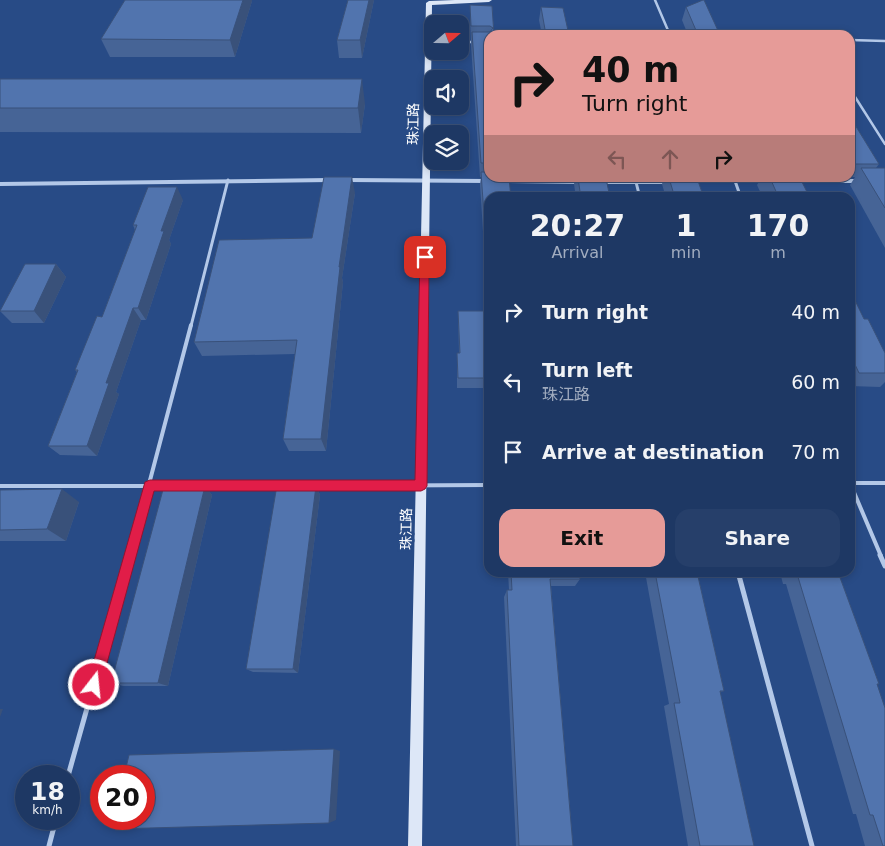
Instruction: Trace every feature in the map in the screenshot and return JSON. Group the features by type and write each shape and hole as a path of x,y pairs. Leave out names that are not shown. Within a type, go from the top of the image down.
{"street":[{"name":"珠江路","path":"429,15 429,3 489,0"},
{"name":"珠江路","path":"415,846 429,60"},
{"path":"0,184 337,180"},
{"path":"347,180 484,181"},
{"path":"855,181 866,181"},
{"path":"598,182 676,182"}],"lane":[{"path":"655,0 668,30"},
{"path":"855,40 885,41"},
{"path":"469,42 479,42"},
{"path":"855,97 885,144"},
{"path":"71,765 150,486 228,180"},
{"path":"636,182 638,192"},
{"path":"855,483 885,483"},
{"path":"295,486 484,485"},
{"path":"0,486 285,486"},
{"path":"855,495 885,566"},
{"path":"739,577 812,846"},
{"path":"49,846 53,830"}],"building":[{"path":"125,0 243,0 230,40 101,39"},
{"path":"348,0 369,0 360,40 337,40"},
{"path":"704,0 718,30 696,30 686,7"},
{"path":"470,5 492,6 494,30 492,30 493,28 490,26 471,26"},
{"path":"541,7 563,8 568,30 545,30"},
{"path":"472,32 484,32 484,163 481,163"},
{"path":"0,79 362,79 358,108 0,108"},
{"path":"855,125 879,164 855,164"},
{"path":"861,168 885,168 885,208"},
{"path":"481,172 484,172 484,182 509,182 510,192 484,192 484,215"},
{"path":"324,177 352,177 339,267 321,439 283,439 297,340 194,342 219,240 312,238"},
{"path":"579,182 607,182 609,192 580,192"},
{"path":"670,182 698,182 702,192 673,192"},
{"path":"772,182 802,182 807,192 776,192"},
{"path":"148,187 177,187 161,231 164,231 138,308 133,308 106,383 109,383 87,446 48,446 78,370 75,370 97,316 102,317 137,225 133,225"},
{"path":"25,264 56,264 34,311 0,311"},
{"path":"855,300 864,319 868,319 885,353 885,373 859,373 855,365"},
{"path":"458,311 484,311 484,378 458,378 457,353 460,353"},
{"path":"277,485 316,486 293,669 246,669"},
{"path":"164,486 205,486 158,683 111,683"},
{"path":"62,489 47,529 0,530 0,490"},
{"path":"511,577 580,577 580,579 550,579 573,846 519,846 507,590 512,590"},
{"path":"656,577 698,577 724,691 720,691 754,846 700,846 674,703 680,703"},
{"path":"798,577 840,577 879,684 877,684 885,708 885,846 883,846 873,815 870,815"},
{"path":"334,749 329,823 155,828 155,765 127,765 129,755"}],"route":[{"path":"94,685 150,486 421,486 425,257"}]}
